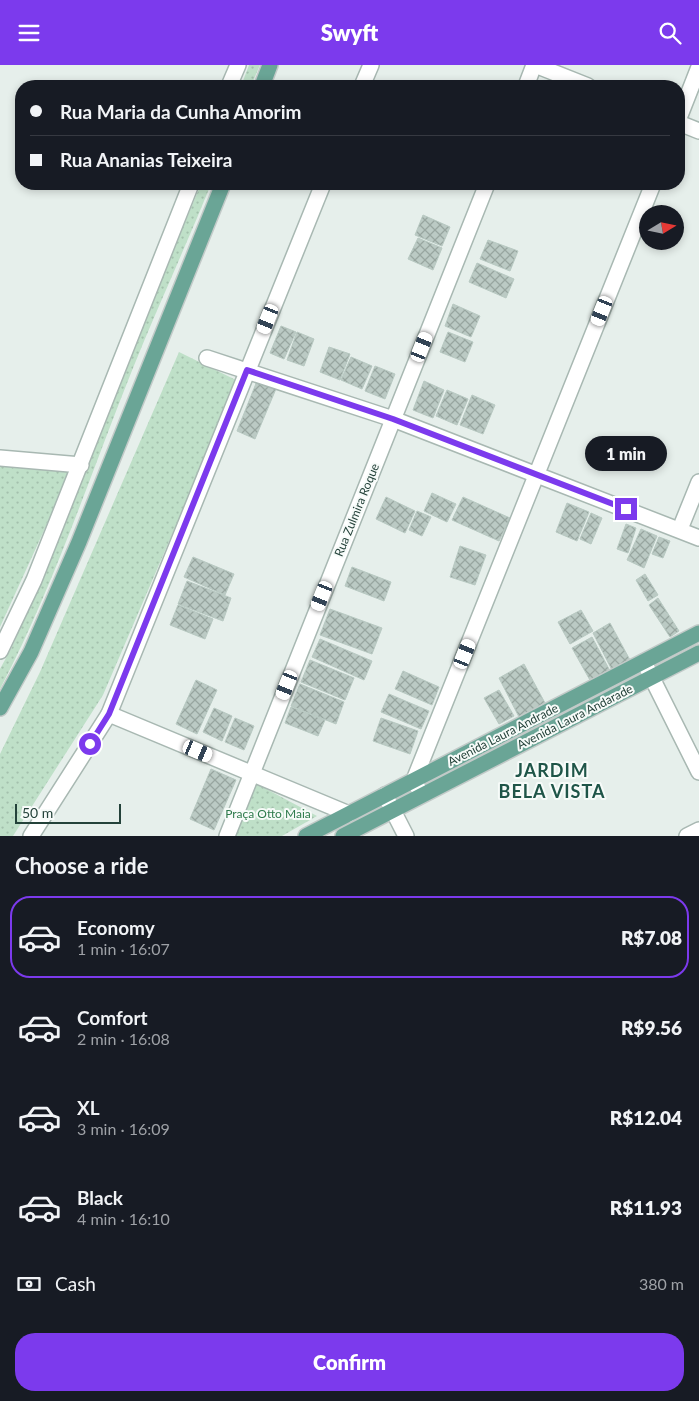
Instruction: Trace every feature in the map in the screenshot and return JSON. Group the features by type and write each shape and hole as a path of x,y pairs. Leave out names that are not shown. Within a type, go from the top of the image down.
{"main road":[{"path":"264,80 270,65"},
{"path":"0,708 31,652 79,542 220,190"},
{"name":"Avenida Laura Andrade","path":"306,836 699,633"},
{"name":"Avenida Laura Andarade","path":"343,836 699,653"}],"street":[{"path":"232,80 238,65"},
{"path":"365,80 371,65"},
{"path":"528,80 534,65 573,80"},
{"path":"685,103 699,67"},
{"path":"685,125 699,131"},
{"path":"0,651 34,580 189,190"},
{"path":"31,836 109,714 321,190"},
{"name":"Rua Zulmira Roque","path":"227,836 485,190"},
{"path":"422,795 414,780 651,190"},
{"path":"207,357 393,419 680,529 699,538"},
{"path":"0,458 81,465"},
{"path":"680,529 699,482"},
{"path":"644,662 699,771"},
{"path":"109,714 349,814"},
{"path":"385,795 406,836"},
{"path":"687,836 699,830"}],"green space":[{"path":"249,65 260,65 254,80 243,80"},
{"path":"198,190 208,190 133,368 38,610 0,689 0,669 12,647 59,539 153,299"},
{"path":"179,352 238,381 103,695 13,836 0,836 0,754 40,672"},
{"path":"0,463 72,469 0,627"},
{"name":"Praça Otto Maia","path":"255,783 317,816 282,836 235,836"}],"building":[{"path":"423,215 450,227 442,246 415,235"},
{"path":"418,238 442,248 433,270 408,259"},
{"path":"488,240 518,251 510,271 480,259"},
{"path":"477,263 514,279 506,298 469,282"},
{"path":"453,304 480,316 471,337 445,326"},
{"path":"281,326 296,332 284,359 270,353"},
{"path":"297,332 314,339 304,366 287,360"},
{"path":"448,332 473,342 465,362 440,352"},
{"path":"329,347 350,354 340,380 320,372"},
{"path":"351,357 372,366 362,389 341,380"},
{"path":"375,366 395,374 385,399 365,391"},
{"path":"259,376 278,384 255,439 237,431"},
{"path":"424,381 444,390 433,418 413,410"},
{"path":"447,390 468,399 457,425 436,416"},
{"path":"472,395 495,405 483,434 460,425"},
{"path":"432,493 456,504 447,522 424,511"},
{"path":"386,497 415,511 405,533 376,519"},
{"path":"463,497 510,518 499,541 452,520"},
{"path":"567,503 589,512 577,541 556,532"},
{"path":"417,511 431,517 422,536 409,530"},
{"path":"591,513 602,518 591,544 580,539"},
{"path":"626,524 636,528 628,553 617,549"},
{"path":"641,529 657,536 644,568 627,560"},
{"path":"659,537 670,541 663,558 652,554"},
{"path":"460,546 486,555 475,585 450,577"},
{"path":"193,557 234,574 225,595 184,577"},
{"path":"352,567 391,582 384,601 345,586"},
{"path":"645,574 658,595 648,601 636,580"},
{"path":"187,581 231,598 223,621 178,604"},
{"path":"658,598 679,631 670,637 649,605"},
{"path":"178,605 213,619 205,639 170,625"},
{"path":"330,609 382,628 372,654 320,635"},
{"path":"581,610 593,631 570,644 558,622"},
{"path":"610,623 630,660 612,670 593,633"},
{"path":"592,637 610,671 591,682 572,648"},
{"path":"320,639 372,661 364,680 312,657"},
{"path":"310,660 354,678 345,700 301,682"},
{"path":"524,664 545,703 519,717 499,678"},
{"path":"403,671 439,687 432,705 395,689"},
{"path":"196,680 217,690 197,734 176,724"},
{"path":"300,684 344,702 336,724 291,706"},
{"path":"499,690 514,716 499,724 484,698"},
{"path":"389,694 429,711 421,729 381,712"},
{"path":"291,707 325,720 318,736 285,723"},
{"path":"214,708 232,716 222,741 203,732"},
{"path":"235,718 254,726 244,750 225,742"},
{"path":"381,718 418,731 410,754 373,741"},
{"path":"211,769 236,780 214,830 190,819"}],"district":[{"name":"JARDIM BELA VISTA","path":"552,782"}],"route":[{"path":"90,744 109,714 247,370 393,419 626,509"}]}
